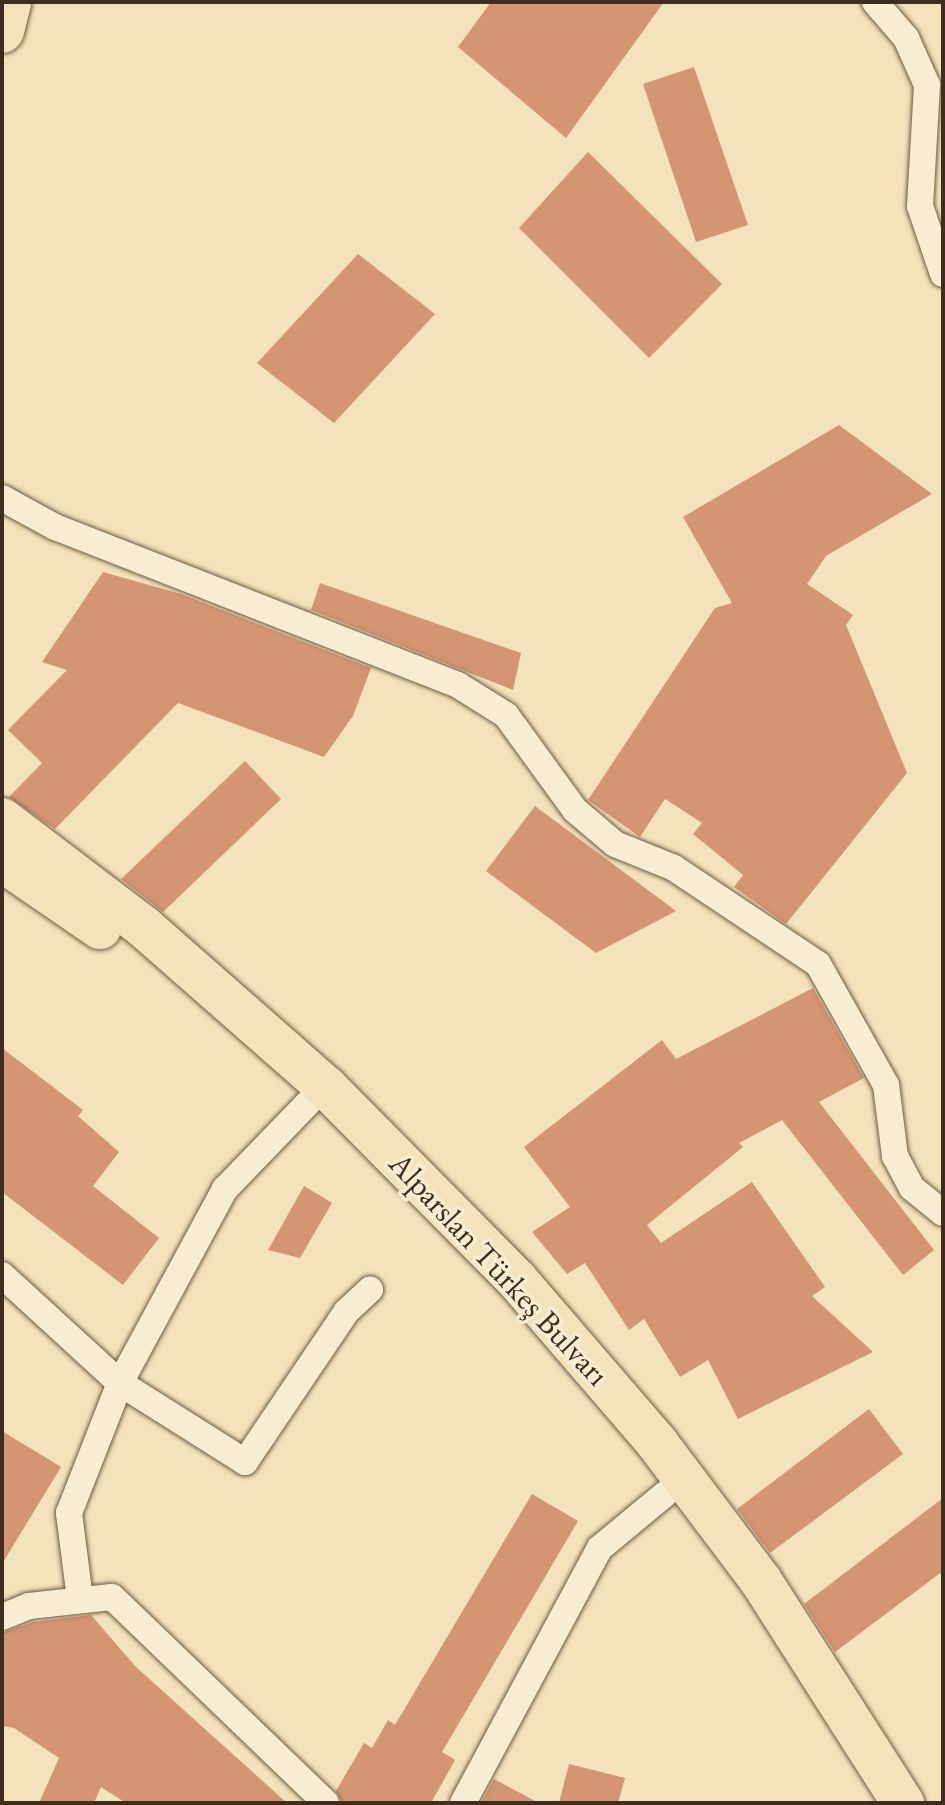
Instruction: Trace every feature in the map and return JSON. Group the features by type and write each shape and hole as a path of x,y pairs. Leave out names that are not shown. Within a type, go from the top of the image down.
{"highway":[{"path":"2,31 9,2"}],"main road":[{"name":"Alparslan Türkeş Bulvarı","path":"2,819 145,928 326,1087 517,1280 657,1443 761,1581 903,1803"},
{"name":"Alparslan Türkeş Bulvarı","path":"2,861 151,967 308,1103 491,1292 665,1494 743,1596 876,1803"}],"street":[{"path":"875,2 906,38 927,85 920,206 943,274"},
{"path":"2,498 55,527 458,685 506,715 575,810 615,844 674,868 818,964 886,1085 895,1156 912,1188 943,1213"},
{"path":"80,1599 69,1513 120,1383 225,1189 308,1103"},
{"path":"2,1275 120,1383 245,1462 346,1312 370,1290"},
{"path":"463,1803 600,1548 665,1494"},
{"path":"2,1617 80,1599 112,1597 326,1803"}],"building":[{"path":"491,2 664,2 566,138 458,47"},
{"path":"694,67 748,225 696,242 643,84"},
{"path":"588,152 722,284 649,358 519,228"},
{"path":"358,254 435,314 334,423 257,363"},
{"path":"839,425 932,494 826,556 807,584 853,615 846,625 907,773 786,924 734,887 743,875 693,834 702,823 665,799 640,837 588,800 715,608 732,603 683,517"},
{"path":"103,572 181,594 371,668 353,716 324,757 178,703 55,829 9,797 42,763 8,730 67,670 42,662"},
{"path":"320,583 521,653 513,690 311,610"},
{"path":"245,761 281,799 163,912 121,879"},
{"path":"535,806 676,911 596,953 486,871"},
{"path":"813,988 864,1078 819,1102 934,1250 903,1275 782,1120 739,1143 743,1147 647,1225 661,1243 752,1182 825,1287 812,1296 873,1352 738,1419 708,1360 680,1377 644,1319 629,1330 585,1263 567,1274 532,1232 570,1207 524,1147 662,1040 676,1059"},
{"path":"2,1048 83,1110 78,1116 119,1152 93,1186 159,1238 123,1285 2,1192"},
{"path":"304,1186 332,1203 300,1258 268,1250"},
{"path":"869,1409 903,1454 770,1553 737,1509"},
{"path":"2,1431 61,1467 2,1564"},
{"path":"532,1494 578,1521 442,1752 455,1760 431,1803 342,1802 336,1791 364,1743 372,1748 388,1720 395,1725"},
{"path":"943,1498 943,1571 835,1652 804,1604"},
{"path":"91,1615 136,1667 287,1803 126,1803 101,1787 94,1803 39,1803 59,1758 14,1728 2,1726 2,1633 33,1622"},
{"path":"569,1764 625,1778 618,1803 559,1803"},
{"path":"494,1779 539,1803 481,1803"}]}
